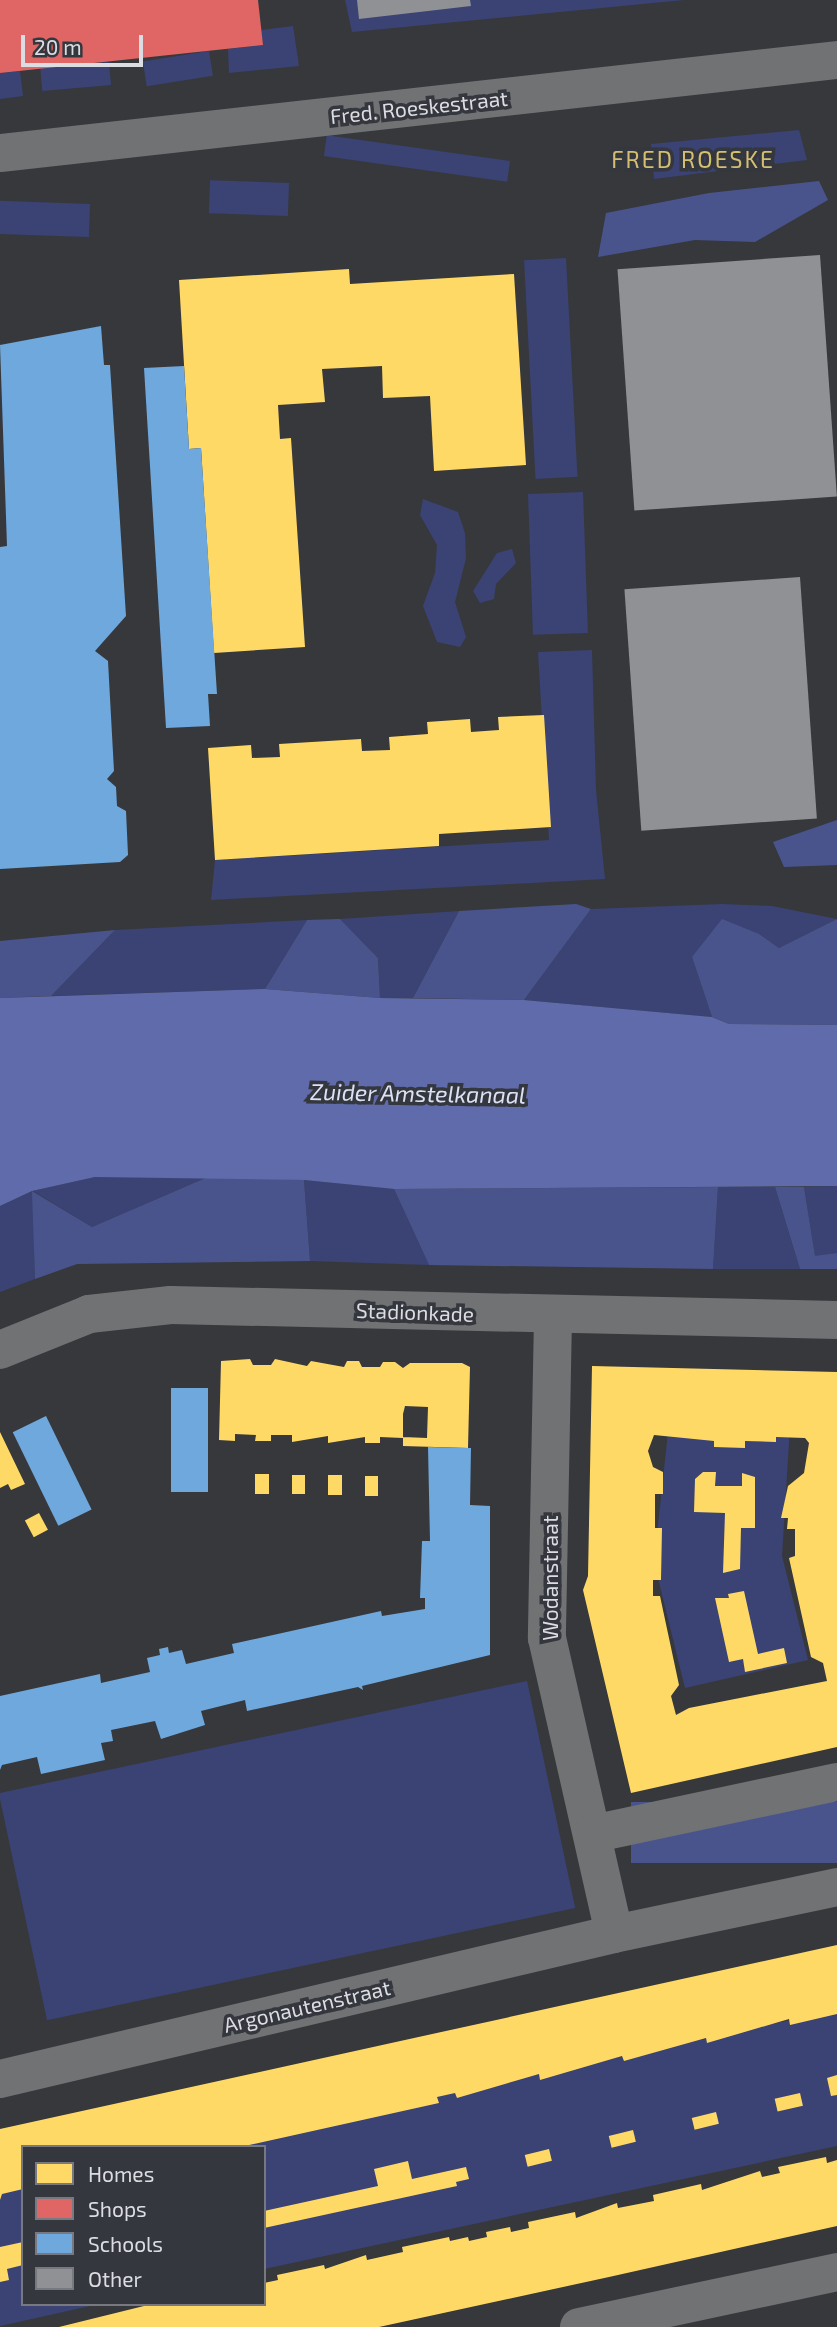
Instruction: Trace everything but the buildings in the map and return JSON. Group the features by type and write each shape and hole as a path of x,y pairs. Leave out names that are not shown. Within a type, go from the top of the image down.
{"street":[{"name":"Fred. Roeskestraat","path":"0,153 837,60"},
{"name":"Stadionkade","path":"0,1350 89,1314 171,1305 553,1317 837,1320"},
{"name":"Wodanstraat","path":"553,1317 547,1638 592,1834"},
{"path":"614,1934 592,1834 837,1782"},
{"name":"Argonautenstraat","path":"0,2079 614,1934 837,1887"},
{"path":"579,2327 837,2272"}],"shaded area":[{"path":"345,0 684,0 352,32"},
{"path":"293,26 299,66 229,73 228,49 263,45 261,30"},
{"path":"209,51 213,76 147,86 143,61"},
{"path":"109,62 111,85 42,91 40,68"},
{"path":"20,71 23,96 0,99 0,73"},
{"path":"799,130 807,160 654,179 651,144"},
{"path":"327,135 510,161 507,182 324,156"},
{"path":"210,180 289,183 288,216 209,213"},
{"path":"819,181 828,200 755,242 695,240 598,257 606,213 709,193"},
{"path":"0,201 90,204 89,237 0,234"},
{"path":"566,258 577,477 536,479 524,260"},
{"path":"583,492 588,633 533,635 528,494"},
{"path":"423,499 458,512 465,533 466,558 455,602 466,637 460,647 437,642 423,606 435,573 437,545 420,515"},
{"path":"512,549 516,563 496,584 494,599 480,603 473,591 497,553"},
{"path":"592,650 596,790 605,879 211,900 215,860 549,840 538,652"},
{"path":"837,820 837,865 784,867 773,842"},
{"path":"576,904 591,909 524,1000 413,998 459,911"},
{"path":"722,904 772,906 837,919 779,948 759,934 692,957 712,1017 524,1000 591,909"},
{"path":"459,911 413,998 380,998 378,958 340,919"},
{"path":"340,919 378,958 380,998 265,989 307,920"},
{"path":"722,919 759,934 779,948 837,919 837,1025 729,1024 712,1017 692,957"},
{"path":"307,920 265,989 51,996 115,930"},
{"path":"115,930 51,996 0,998 0,941"},
{"path":"210,1176 92,1227 33,1191 35,1279 0,1292 0,1206 32,1191 95,1177"},
{"path":"210,1176 304,1180 310,1261 77,1264 35,1279 32,1191 92,1227"},
{"path":"304,1180 394,1189 429,1265 310,1261"},
{"path":"837,1186 837,1253 815,1257 804,1187"},
{"path":"718,1187 775,1187 800,1269 713,1269"},
{"path":"718,1187 713,1269 429,1265 394,1189"},
{"path":"775,1187 804,1187 815,1256 837,1253 837,1269 800,1269"},
{"path":"669,1423 790,1426 782,1556 808,1660 685,1688 654,1562"},
{"path":"527,1681 575,1908 47,2020 0,1793"},
{"path":"631,1802 837,1802 837,1863 631,1863"},
{"path":"837,2010 837,2146 266,2269 266,2145 209,2145"},
{"path":"21,2185 21,2306 90,2306 0,2326 0,2190"}],"water":[{"name":"Zuider Amstelkanaal","path":"265,989 380,998 524,1000 712,1017 729,1024 837,1025 837,1186 394,1189 304,1180 95,1177 32,1191 0,1206 0,998"}],"district":[{"name":"FRED ROESKE","path":"693,159"}]}
